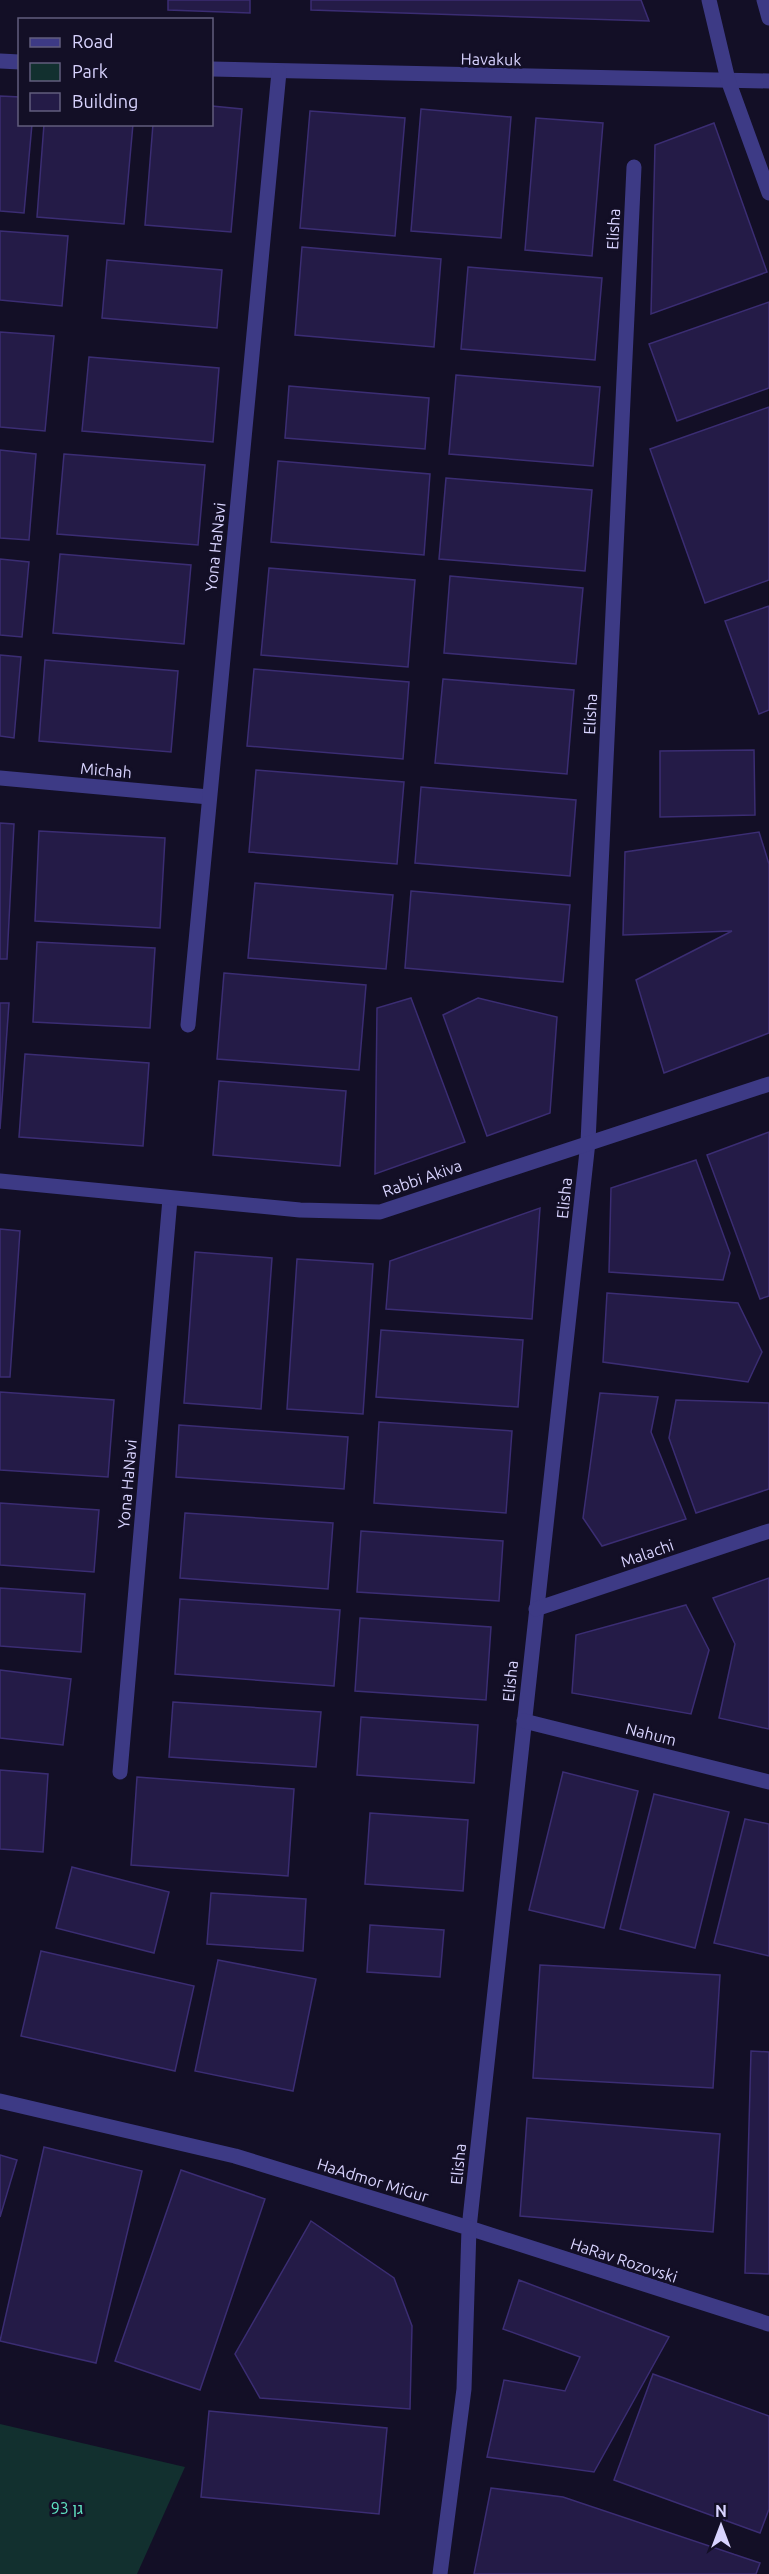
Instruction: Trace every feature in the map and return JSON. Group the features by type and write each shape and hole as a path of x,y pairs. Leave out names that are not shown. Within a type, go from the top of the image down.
{"street":[{"path":"709,0 728,80 769,193"},
{"path":"764,0 769,18"},
{"path":"0,61 18,62"},
{"name":"Havakuk","path":"213,69 769,81"},
{"name":"Yona HaNavi","path":"188,1025 279,72"},
{"name":"Elisha","path":"469,2228 588,1142 634,167"},
{"name":"Michah","path":"0,778 209,797"},
{"name":"Rabbi Akiva","path":"0,1181 300,1210 380,1212 769,1084"},
{"name":"Yona HaNavi","path":"120,1772 170,1199"},
{"name":"Malachi","path":"536,1609 769,1531"},
{"name":"Nahum","path":"524,1721 769,1782"},
{"name":"HaAdmor MiGur","path":"0,2101 235,2156 469,2228"},
{"path":"440,2574 464,2389 469,2228"},
{"name":"HaRav Rozovski","path":"469,2228 769,2324"}],"green space":[{"name":"גן 93","path":"0,2424 185,2467 137,2574 0,2574"}],"building":[{"path":"168,0 250,0 250,13 168,10"},
{"path":"311,0 641,0 649,21 311,10"},
{"path":"0,96 18,97 18,126 32,126 24,213 0,211"},
{"path":"213,106 242,109 231,232 145,225 153,126 213,126"},
{"path":"421,109 511,117 501,238 411,231"},
{"path":"310,111 405,118 395,236 300,228"},
{"path":"536,118 603,123 592,256 525,250"},
{"path":"714,123 767,272 651,314 655,145"},
{"path":"44,126 133,126 124,224 37,217"},
{"path":"0,231 68,236 62,306 0,300"},
{"path":"302,247 441,259 434,347 295,335"},
{"path":"107,260 222,270 217,328 102,318"},
{"path":"468,267 602,278 595,360 461,349"},
{"path":"769,302 769,388 677,421 649,344"},
{"path":"0,332 54,336 45,431 0,427"},
{"path":"89,357 219,368 213,442 82,431"},
{"path":"456,375 600,387 593,466 449,454"},
{"path":"289,386 429,398 425,449 285,438"},
{"path":"769,407 769,580 705,603 650,449"},
{"path":"0,450 36,454 29,540 0,538"},
{"path":"64,454 205,465 198,545 57,534"},
{"path":"278,461 430,474 424,555 271,542"},
{"path":"446,478 592,490 585,571 439,559"},
{"path":"60,554 191,565 184,644 53,633"},
{"path":"0,559 29,562 22,637 0,635"},
{"path":"269,568 415,580 408,667 261,655"},
{"path":"450,576 583,588 576,664 444,653"},
{"path":"769,606 769,710 759,714 725,621"},
{"path":"0,655 21,657 14,738 0,736"},
{"path":"45,660 178,671 171,752 39,741"},
{"path":"254,669 409,682 403,759 247,746"},
{"path":"443,679 574,690 567,774 435,763"},
{"path":"754,750 755,815 660,817 660,751"},
{"path":"256,770 404,782 397,864 249,852"},
{"path":"421,787 576,800 570,876 415,863"},
{"path":"0,823 14,824 7,959 0,959"},
{"path":"39,831 165,838 160,928 35,921"},
{"path":"759,832 769,864 769,1033 664,1073 636,980 732,931 623,935 625,852"},
{"path":"255,883 393,895 386,969 248,958"},
{"path":"411,891 570,905 563,982 405,968"},
{"path":"37,942 155,948 150,1028 33,1022"},
{"path":"224,973 366,985 359,1070 217,1059"},
{"path":"411,998 465,1142 375,1174 377,1008"},
{"path":"478,998 557,1017 550,1113 487,1136 443,1015"},
{"path":"0,1003 9,1003 0,1129"},
{"path":"25,1054 149,1063 143,1146 19,1137"},
{"path":"219,1081 346,1091 340,1166 213,1155"},
{"path":"769,1132 769,1296 760,1299 707,1155"},
{"path":"696,1160 730,1253 723,1280 609,1272 611,1188"},
{"path":"540,1208 532,1319 386,1309 390,1261"},
{"path":"0,1229 20,1231 10,1377 0,1377"},
{"path":"195,1252 272,1258 261,1409 184,1403"},
{"path":"297,1259 373,1264 363,1414 287,1409"},
{"path":"607,1293 738,1303 762,1352 748,1382 603,1362"},
{"path":"381,1330 523,1340 518,1407 376,1397"},
{"path":"0,1392 114,1400 108,1477 0,1470"},
{"path":"600,1393 658,1397 651,1432 686,1519 602,1546 583,1518"},
{"path":"676,1400 769,1403 769,1489 696,1513 669,1438"},
{"path":"379,1422 512,1431 506,1513 374,1503"},
{"path":"179,1425 348,1437 344,1489 176,1477"},
{"path":"0,1503 99,1510 94,1572 0,1565"},
{"path":"185,1513 333,1523 328,1589 180,1578"},
{"path":"361,1531 503,1541 499,1601 357,1592"},
{"path":"769,1578 769,1729 719,1718 735,1644 713,1598"},
{"path":"0,1588 85,1594 81,1652 0,1646"},
{"path":"180,1599 340,1610 334,1686 175,1674"},
{"path":"686,1605 709,1650 691,1714 572,1693 576,1635"},
{"path":"360,1618 491,1627 486,1700 355,1691"},
{"path":"0,1670 71,1679 63,1745 0,1738"},
{"path":"173,1702 321,1712 316,1767 169,1757"},
{"path":"361,1717 478,1725 474,1783 357,1775"},
{"path":"0,1770 48,1774 43,1852 0,1849"},
{"path":"563,1772 638,1791 604,1928 529,1910"},
{"path":"137,1777 294,1789 288,1876 131,1865"},
{"path":"654,1794 729,1812 695,1948 620,1929"},
{"path":"370,1813 468,1820 463,1891 365,1884"},
{"path":"745,1819 769,1824 769,1956 714,1943"},
{"path":"72,1867 169,1892 154,1953 56,1928"},
{"path":"211,1893 306,1899 303,1951 207,1944"},
{"path":"370,1925 444,1930 440,1977 367,1972"},
{"path":"41,1951 194,1986 175,2071 21,2036"},
{"path":"218,1960 316,1979 293,2091 195,2071"},
{"path":"540,1965 720,1975 713,2088 533,2078"},
{"path":"751,2051 769,2052 769,2274 745,2273"},
{"path":"527,2118 720,2134 713,2232 520,2216"},
{"path":"44,2147 142,2171 96,2363 0,2341"},
{"path":"0,2155 17,2160 0,2217"},
{"path":"181,2170 265,2199 200,2390 115,2361"},
{"path":"311,2221 394,2278 412,2326 410,2409 260,2398 235,2354"},
{"path":"519,2280 669,2337 594,2472 487,2457 504,2380 565,2391 580,2357 503,2329"},
{"path":"653,2374 769,2416 769,2509 760,2533 614,2480"},
{"path":"209,2411 387,2428 379,2514 201,2497"},
{"path":"491,2488 563,2497 760,2563 756,2574 474,2574"}]}
